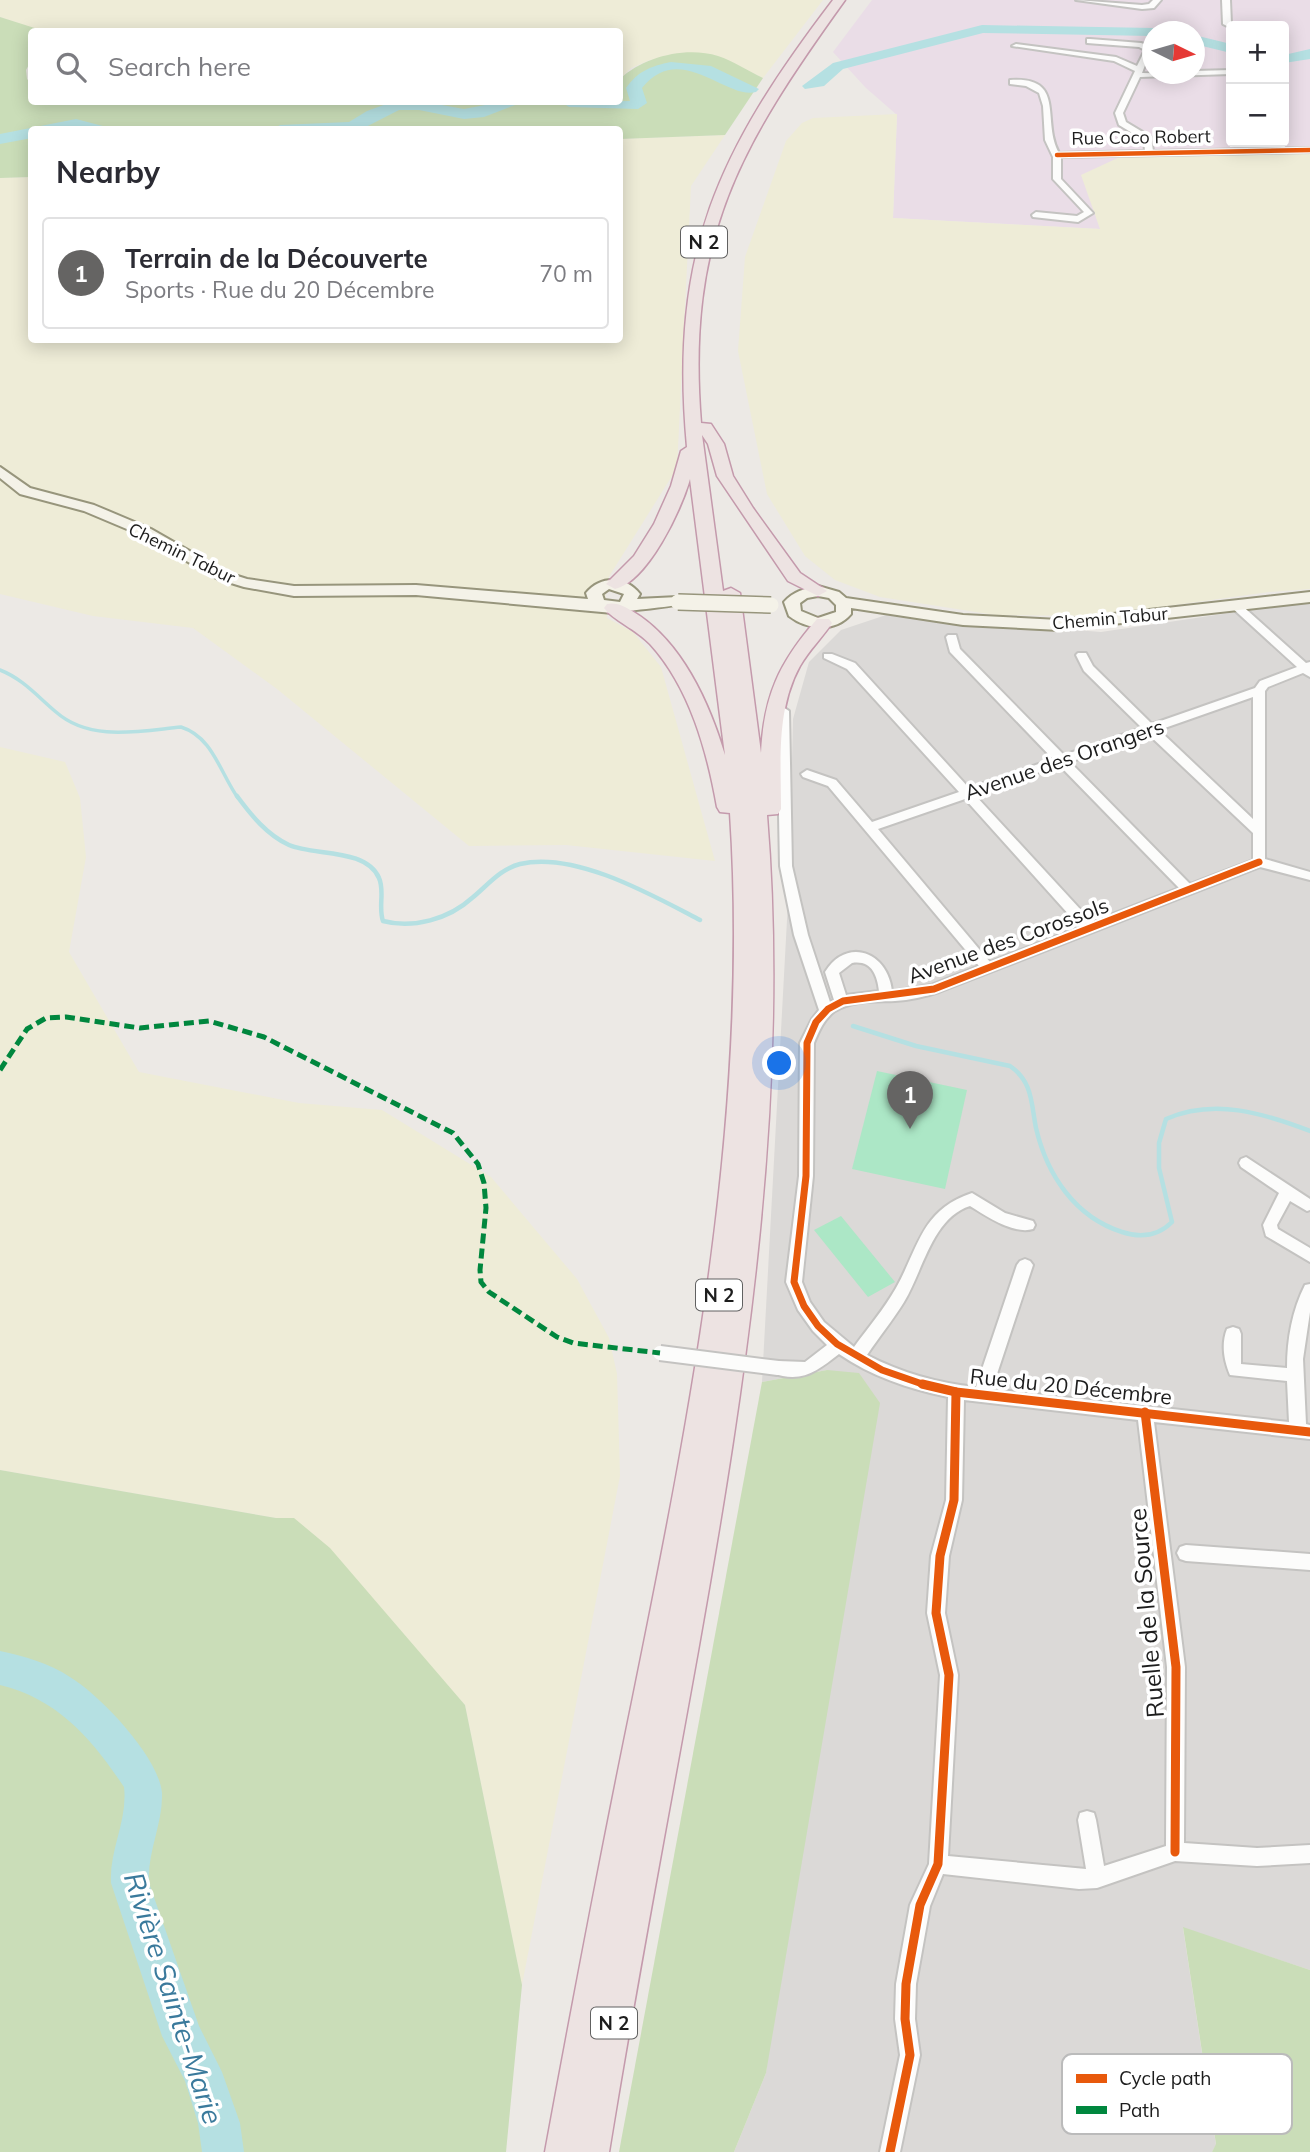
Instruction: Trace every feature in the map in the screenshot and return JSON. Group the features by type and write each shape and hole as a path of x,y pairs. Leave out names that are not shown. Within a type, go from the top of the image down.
{"highway":[{"name":"N 2","path":"562,2152 699,1428 729,1214 742,1031 744,911 741,827 690,356 693,306 715,204 757,116 782,75 839,0"},
{"name":"N 2","path":"592,2152 706,1524 732,1366 758,1111 762,910 750,732 699,427 707,308 727,206 766,116 792,75 851,0"},
{"path":"729,1214 725,1173 732,942 731,850 724,786 699,710 684,682 660,644 617,598 678,496 699,427 716,444 725,476 745,509 794,577 818,591"},
{"path":"762,910 770,850 775,697 786,670 804,643 823,623"}],"main road":[{"name":"Chemin Tabur","path":"0,471 25,491 89,508 146,532 223,576 244,583 294,591 416,590 543,600 617,598 657,602 793,605"},
{"name":"Chemin Tabur","path":"543,600 597,589 617,598"},
{"path":"818,591 834,595 844,607 838,618 823,623 806,621 793,605 802,594 818,591"},
{"name":"Chemin Tabur","path":"844,607 869,607 963,620 1059,625 1310,597"}],"street":[{"path":"1080,0 1142,7 1151,6 1157,0"},
{"path":"1226,0 1227,21"},
{"path":"1090,41 1146,46 1149,52 1139,72"},
{"path":"1016,46 1116,59 1139,72 1226,72"},
{"name":"Rue Coco Robert","path":"1139,72 1119,113 1122,123 1147,139 1149,151"},
{"path":"1013,82 1031,83 1044,94 1048,103 1047,135 1057,155 1060,186 1088,209 1089,213 1078,219 1036,215"},
{"path":"1289,146 1291,150"},
{"name":"Rue Coco Robert","path":"1057,155 1149,151 1310,150"},
{"path":"1234,604 1308,669"},
{"path":"952,638 954,650 1188,889"},
{"path":"1083,655 1088,668 1260,833"},
{"path":"828,656 851,666 1090,929"},
{"name":"Avenue des Orangers","path":"869,828 1259,691 1264,684 1308,669"},
{"path":"660,1353 778,1368 808,1369 838,1346 810,1315 794,1282 806,1176 807,1043 813,1024 825,1009 801,935 786,866 782,724 786,670"},
{"path":"1259,691 1259,862 1310,876"},
{"path":"807,774 832,783 989,969"},
{"name":"Avenue des Corossols","path":"825,1009 841,1000 920,994 1259,862"},
{"path":"841,1000 832,972 836,964 850,957 860,957 880,968 886,996"},
{"path":"1245,1163 1270,1177 1307,1205"},
{"path":"1287,1192 1270,1225 1271,1232 1310,1256"},
{"path":"856,1357 905,1286 922,1244 960,1203 972,1199 1001,1218 1028,1225"},
{"name":"Rue du 20 Décembre","path":"982,1394 1025,1265"},
{"path":"1304,1431 1293,1375 1300,1314 1310,1290"},
{"path":"1233,1334 1232,1362 1236,1370 1293,1375"},
{"name":"Rue du 20 Décembre","path":"838,1346 903,1379 956,1392 1304,1431"},
{"path":"890,2152 910,2055 905,2019 906,1984 920,1905 938,1864 949,1675 936,1613 940,1556 954,1500 956,1392"},
{"name":"Ruelle de la Source","path":"1145,1412 1176,1667 1175,1852"},
{"path":"1186,1553 1310,1562"},
{"path":"1087,1821 1097,1878"},
{"path":"938,1864 957,1863 1051,1878 1097,1878 1175,1852 1257,1857 1310,1854"}],"shaded area":[{"path":"0,0 823,0 763,78 720,57 695,53 650,60 631,68 623,76 623,28 32,28 0,17"},
{"path":"872,0 1310,0 1310,150 1126,153 1122,156 1101,229 893,218 897,115 866,88 833,52"},
{"path":"897,114 893,218 1100,229 1081,175 1122,156 1310,154 1310,589 1269,592 1095,616 995,615 880,597 835,580 805,556 767,494 738,351 745,257 786,141 802,123 813,118"},
{"path":"725,135 691,186 677,468 605,583 607,618 633,632 661,667 715,861 566,845 469,846 277,689 193,628 93,616 0,594 0,178 28,177 28,343 623,343 623,139"},
{"path":"1310,601 1310,1970 1183,1928 1202,2054 1062,2054 1062,2134 1214,2134 1216,2145 1212,2152 734,2152 766,2073 827,1370 762,1382 789,883 793,719 809,662 841,630 886,615 1101,632"},
{"path":"0,747 65,762 80,798 86,857 69,952 139,1072 299,1103 382,1110 491,1177 577,1279 609,1338 617,1374 620,1476 522,1985 465,1705 293,1518 276,1518 0,1470"}],"green space":[{"path":"0,17 35,28 28,28 28,105 623,105 623,77 630,71 653,59 692,52 718,56 763,78 725,135 623,139 623,126 28,126 28,177 0,178"},
{"path":"877,1071 967,1090 945,1189 852,1169"},
{"path":"841,1216 895,1282 868,1297 814,1230"},
{"path":"827,1370 859,1373 880,1403 766,2073 734,2152 619,2152 762,1382"},
{"path":"0,1470 276,1518 294,1518 330,1548 465,1705 522,1985 506,2152 0,2152"},
{"path":"1183,1927 1310,1970 1310,2152 1212,2152 1216,2144 1214,2134 1292,2134 1292,2054 1202,2054"}],"waterway":[{"path":"810,86 819,83 838,66 898,53 982,29 1142,32"},
{"path":"1205,42 1226,48"},
{"path":"1289,58 1310,54"},
{"path":"616,105 632,106 639,103 634,88 641,79 650,73 671,67 706,69 751,89"},
{"path":"355,126 373,114 397,105"},
{"path":"397,105 419,105"},
{"path":"419,105 464,114 484,112 506,105"},
{"path":"65,126 87,126"},
{"path":"0,139 28,134"},
{"path":"0,670 23,683 69,721 84,728 132,732 181,727 192,732 215,757 238,798"},
{"path":"237,796 260,824 281,841 300,848 351,857 372,868 381,883 383,921 406,924 442,917 463,905 494,878 513,866 542,862 588,869 613,878 700,920"},
{"path":"853,1026 916,1046 1010,1066 1018,1072 1027,1086 1041,1145 1056,1178 1077,1205 1090,1216 1129,1234 1155,1233 1172,1222 1159,1168 1159,1143 1166,1119 1202,1109 1238,1110 1310,1131"},
{"name":"Rivière Sainte-Marie","path":"0,1668 40,1680 69,1697 107,1735 138,1776 143,1805 130,1860 130,1883 182,2036 202,2072 219,2123 223,2152"}],"marked path":[{"path":"0,1070 27,1029 46,1018 66,1017 140,1028 209,1021 264,1037 453,1133 478,1164 484,1183 486,1208 480,1270 481,1282 489,1292 557,1337 573,1343 660,1353"}],"cycle path":[{"path":"1057,155 1310,150"},
{"path":"1259,862 934,989 914,994 843,1001 828,1009 816,1022 807,1043 806,1176 794,1282 804,1306 818,1326 837,1344 858,1358 906,1380 956,1392 1310,1432"},
{"path":"890,2152 910,2055 905,2019 906,1984 920,1905 938,1864 949,1675 936,1613 940,1556 954,1500 956,1392"},
{"path":"1145,1412 1176,1667 1175,1852"}],"place":[{"name":"Terrain de la Découverte","path":"910,1129"}]}
